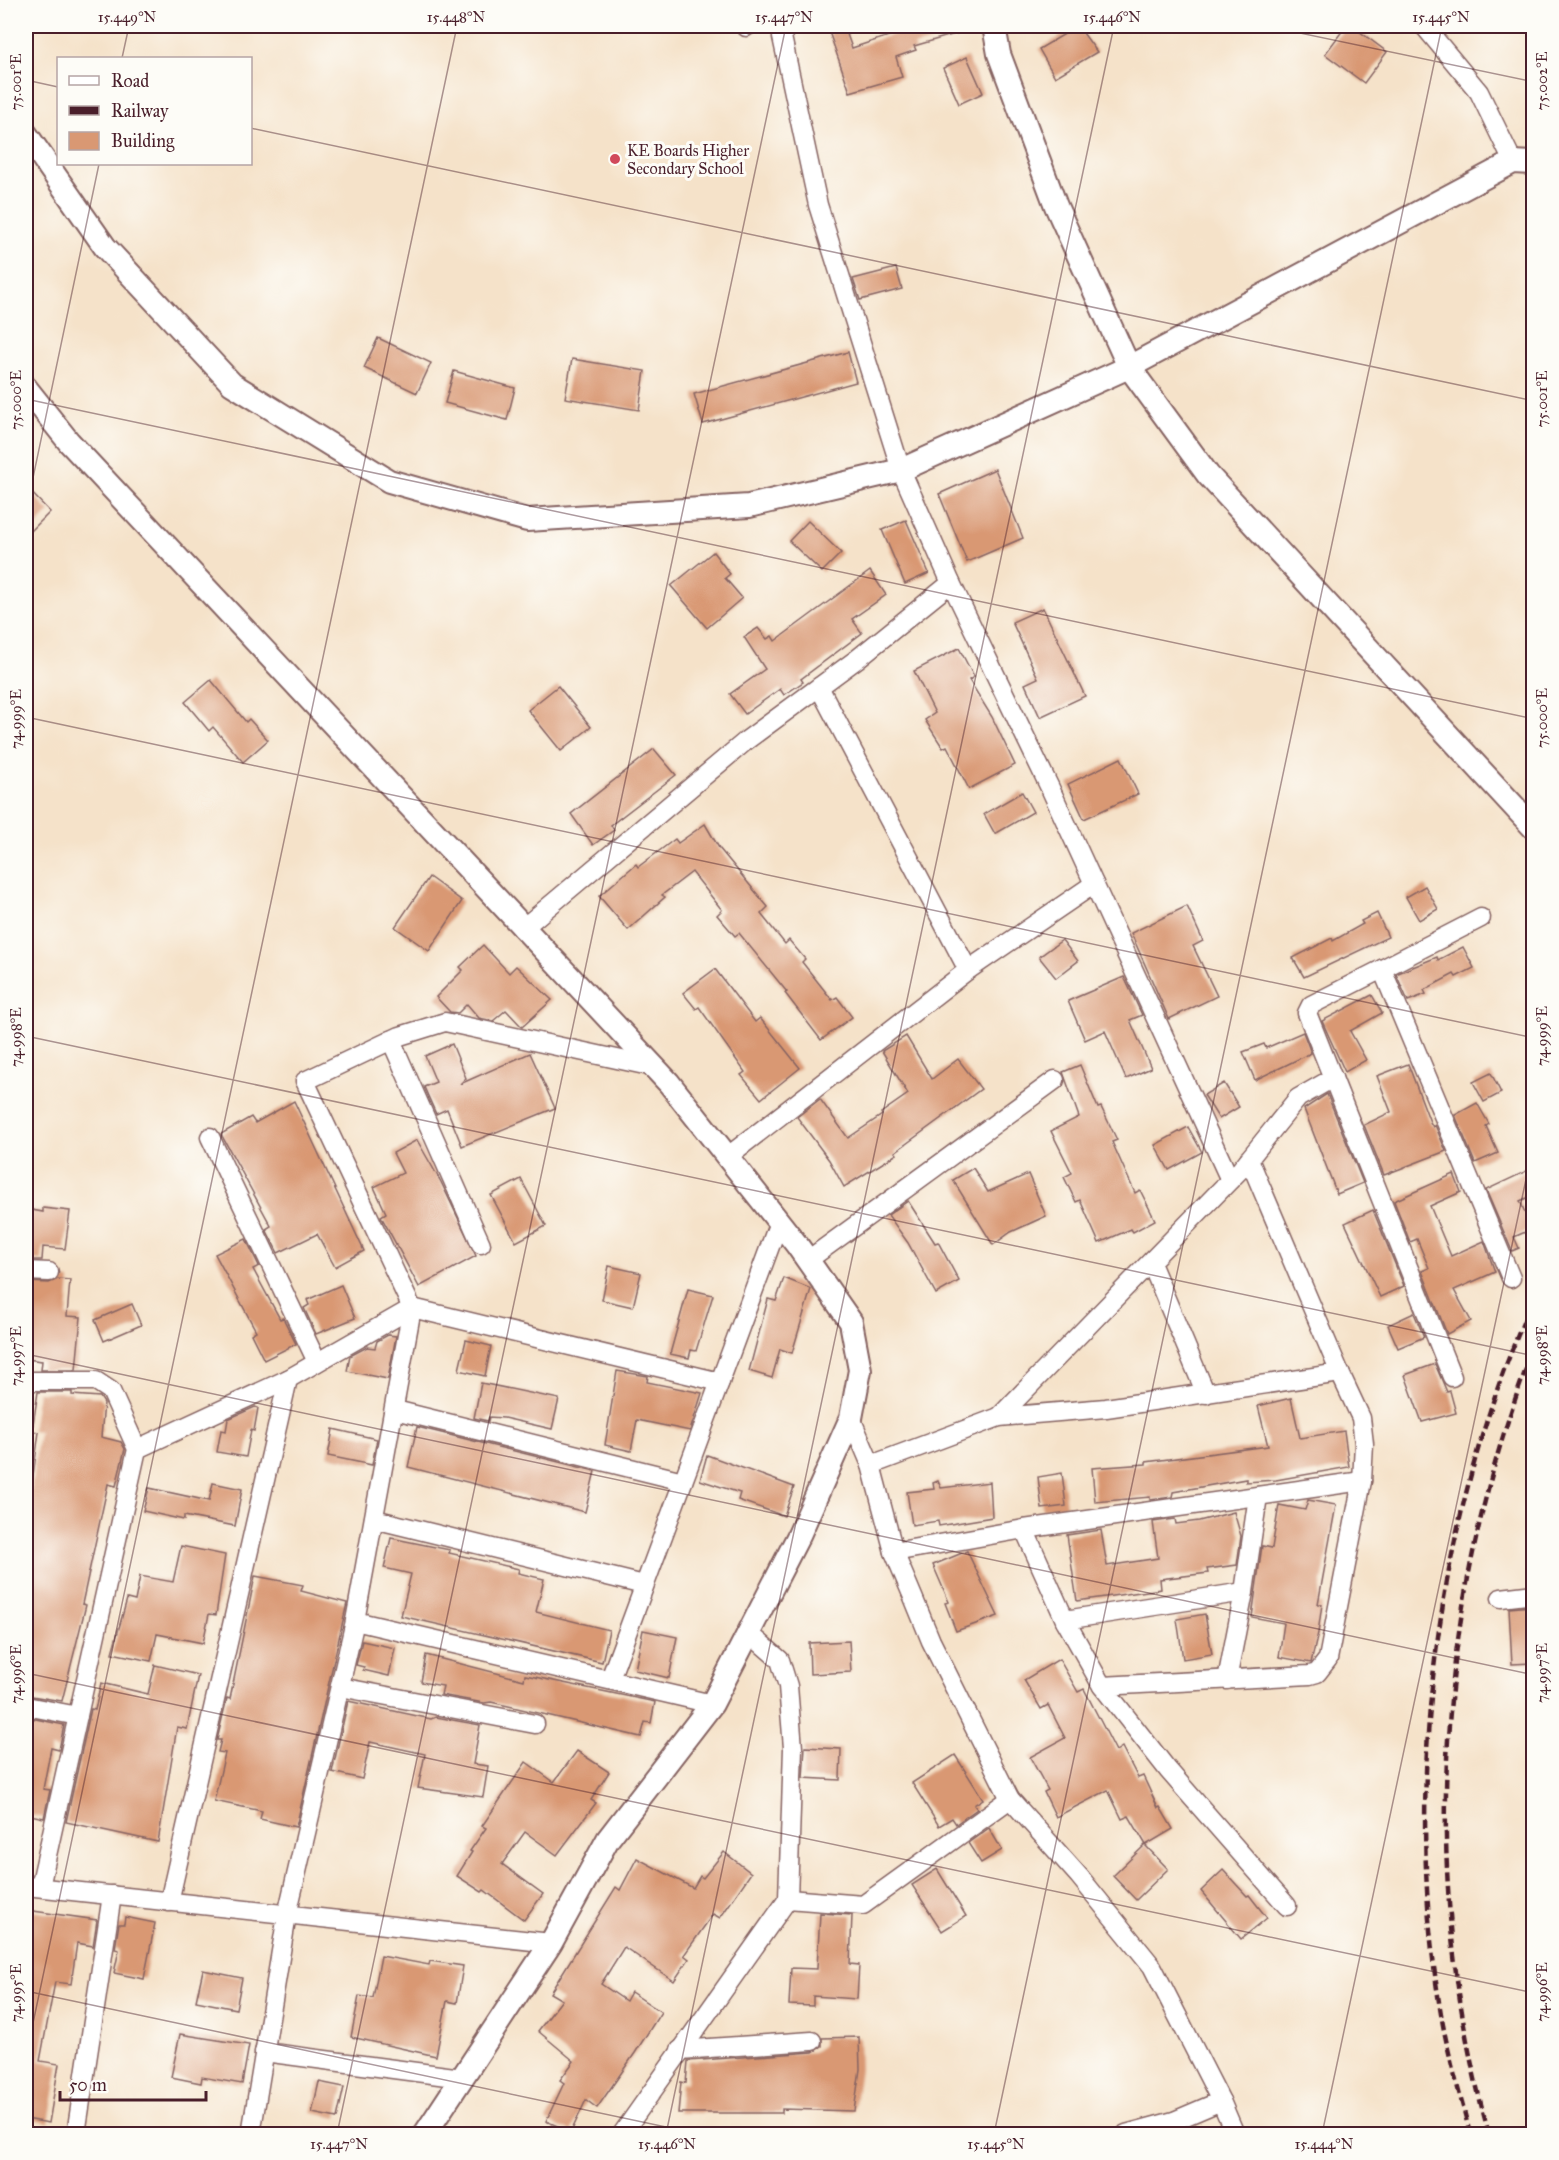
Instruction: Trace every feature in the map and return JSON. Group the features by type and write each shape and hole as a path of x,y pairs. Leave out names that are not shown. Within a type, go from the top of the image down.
{"street":[{"path":"786,26 782,37 818,205 901,470 951,583 1094,884 1230,1180"},
{"path":"994,26 999,54 1056,206 1129,367 1208,475 1533,828"},
{"path":"26,134 105,247 232,384 389,481 527,520 749,506 901,470 1129,367 1523,163 1479,92 1424,26"},
{"path":"26,388 69,442 522,929 654,1067 779,1222 851,1322 860,1370 851,1418 799,1535 712,1704 608,1839 551,1943 425,2134"},
{"path":"522,929 747,740 819,687 951,583"},
{"path":"819,687 968,970"},
{"path":"727,1157 968,970 1094,884"},
{"path":"1452,1377 1307,1010 1481,918"},
{"path":"1382,969 1510,1278"},
{"path":"251,2134 287,1915 355,1621 412,1308 305,1082 391,1040 445,1022 654,1067"},
{"path":"391,1040 481,1244"},
{"path":"999,1417 1230,1180 1298,1098 1333,1078"},
{"path":"808,1260 1055,1080"},
{"path":"210,1137 317,1362"},
{"path":"1102,1686 1310,1675 1324,1666 1328,1659 1362,1481 1365,1444 1361,1418 1249,1159"},
{"path":"610,1679 779,1222"},
{"path":"1151,1263 1206,1394"},
{"path":"26,1271 49,1272"},
{"path":"137,1449 288,1379 412,1308 720,1382"},
{"path":"871,1465 999,1417 1106,1408 1340,1372"},
{"path":"169,1902 288,1379"},
{"path":"26,1381 96,1381 103,1384 111,1390 137,1449 78,1716 33,1886 551,1943"},
{"path":"395,1410 683,1481"},
{"path":"851,1418 871,1465 894,1552 932,1641 1010,1798 1079,1876 1152,1966 1221,2101 1235,2134"},
{"path":"894,1552 1024,1529 1362,1481"},
{"path":"1227,1680 1244,1592 1258,1496"},
{"path":"374,1520 645,1585"},
{"path":"1024,1529 1065,1620 1102,1686 1168,1770 1287,1906"},
{"path":"1065,1620 1244,1592"},
{"path":"1501,1598 1533,1594"},
{"path":"355,1621 712,1704"},
{"path":"622,2134 788,1899 793,1748 788,1686 780,1660 749,1633"},
{"path":"340,1687 535,1724"},
{"path":"26,1706 78,1716"},
{"path":"788,1899 863,1905 1010,1798"},
{"path":"76,2134 112,1895"},
{"path":"680,2050 812,2041"},
{"path":"264,2052 462,2078"},
{"path":"1126,2134 1174,2121 1221,2101"}],"building":[{"path":"827,26 844,26 852,48 919,26 968,26 969,30 914,46 916,50 896,57 902,77 850,92"},
{"path":"1078,26 1097,52 1055,77 1039,49"},
{"path":"1346,26 1352,26 1387,52 1364,83 1325,54"},
{"path":"967,57 983,93 959,104 943,68"},
{"path":"896,268 902,289 860,300 853,279"},
{"path":"378,338 431,363 417,393 364,368"},
{"path":"848,352 856,382 703,424 694,394"},
{"path":"572,359 645,371 639,410 565,398"},
{"path":"454,371 515,388 507,420 445,403"},
{"path":"995,469 1023,538 967,562 939,494"},
{"path":"26,487 50,512 26,536"},
{"path":"906,520 929,573 905,584 882,530"},
{"path":"808,521 841,553 822,572 789,541"},
{"path":"713,552 730,574 725,578 742,598 707,628 671,586"},
{"path":"870,571 886,595 852,619 862,633 801,679 803,682 784,695 780,689 745,714 730,694 765,669 744,637 758,628 767,639 772,636 775,641"},
{"path":"1043,608 1085,696 1040,717 1025,684 1038,678 1012,622"},
{"path":"959,648 974,677 969,680 992,717 1015,765 969,789 947,746 943,748 925,720 935,713 914,671"},
{"path":"211,680 246,722 249,719 268,740 243,762 213,727 209,731 185,702"},
{"path":"558,686 591,727 561,751 528,710"},
{"path":"654,749 676,775 611,825 614,830 593,845 571,814"},
{"path":"1121,758 1138,794 1084,819 1068,784"},
{"path":"1022,792 1033,812 995,834 984,814"},
{"path":"705,824 719,848 768,907 761,914 785,944 789,940 805,959 802,962 832,1000 837,997 852,1017 821,1040 785,993 787,992 739,933 735,936 717,915 722,910 692,872 662,895 665,897 628,930 599,896 636,864 638,867 675,839 678,843"},
{"path":"429,877 462,901 429,951 395,927"},
{"path":"1425,886 1438,909 1419,920 1406,897"},
{"path":"1187,906 1203,941 1193,946 1217,996 1169,1019 1131,933"},
{"path":"1377,913 1388,937 1304,977 1293,958 1332,938 1333,941 1363,924 1361,921"},
{"path":"1062,940 1078,961 1056,978 1039,957"},
{"path":"483,945 509,973 516,966 552,1000 522,1027 506,1010 493,1021 479,1018 467,1004 458,1013 450,1012 436,997 463,970 460,967"},
{"path":"1463,947 1474,968 1456,977 1454,974 1424,990 1426,994 1408,1001 1396,974 1437,957 1438,960"},
{"path":"715,969 755,1022 760,1018 800,1068 761,1099 741,1075 745,1072 699,1007 696,1009 683,993"},
{"path":"1124,977 1142,1015 1130,1020 1151,1068 1126,1079 1105,1031 1085,1040 1068,1001"},
{"path":"1372,995 1382,1013 1350,1031 1366,1060 1345,1072 1322,1021"},
{"path":"1303,1032 1311,1053 1255,1080 1243,1052 1264,1044 1266,1048"},
{"path":"906,1036 932,1079 958,1059 981,1089 895,1152 897,1154 844,1187 829,1160 797,1117 820,1099 848,1138 882,1115 881,1113 908,1094 882,1051"},
{"path":"452,1044 466,1078 460,1084 530,1053 555,1108 462,1146 447,1109 436,1114 424,1087 436,1082 425,1056"},
{"path":"1408,1064 1430,1122 1433,1127 1435,1125 1446,1151 1384,1175 1364,1125 1391,1112 1377,1076"},
{"path":"1080,1065 1098,1108 1101,1107 1117,1140 1112,1142 1135,1193 1140,1190 1155,1220 1133,1232 1131,1229 1099,1243 1080,1200 1076,1202 1064,1177 1072,1173 1051,1131 1079,1117 1063,1072"},
{"path":"1491,1073 1501,1093 1484,1102 1473,1082"},
{"path":"1224,1083 1239,1107 1219,1119 1204,1095"},
{"path":"1327,1094 1363,1183 1337,1194 1304,1109"},
{"path":"294,1101 364,1251 335,1267 317,1234 278,1253 266,1229 271,1226 221,1134 251,1117 255,1123"},
{"path":"1477,1103 1489,1124 1486,1126 1498,1153 1475,1163 1455,1115"},
{"path":"1188,1127 1202,1152 1169,1170 1155,1145"},
{"path":"417,1140 441,1182 476,1256 419,1287 381,1216 386,1213 374,1187 403,1173 393,1153"},
{"path":"973,1168 988,1192 1028,1174 1046,1216 1011,1232 993,1245 953,1180"},
{"path":"1533,1168 1533,1195 1520,1201 1532,1229 1514,1237 1519,1248 1512,1251 1486,1190"},
{"path":"1454,1174 1461,1192 1430,1206 1451,1256 1484,1241 1495,1272 1454,1290 1471,1321 1447,1334 1422,1271 1429,1268 1417,1239 1410,1242 1394,1201"},
{"path":"521,1179 546,1226 516,1242 491,1195"},
{"path":"908,1201 935,1243 938,1242 959,1281 936,1294 908,1243 888,1215"},
{"path":"43,1208 70,1211 65,1249 43,1247 42,1260 26,1260 26,1209 43,1212"},
{"path":"1373,1210 1404,1286 1380,1297 1345,1223"},
{"path":"246,1239 259,1266 253,1269 296,1344 264,1360 251,1334 256,1331 215,1254"},
{"path":"609,1266 641,1273 633,1307 602,1300"},
{"path":"784,1278 811,1289 792,1353 780,1349 772,1378 749,1371 768,1299 776,1301"},
{"path":"58,1279 70,1280 67,1316 81,1317 76,1370 41,1370 42,1361 26,1359 26,1282 49,1283"},
{"path":"341,1285 355,1318 316,1334 304,1308 309,1305 307,1300"},
{"path":"688,1289 713,1295 696,1351 691,1350 689,1358 670,1354"},
{"path":"132,1304 141,1325 104,1341 95,1320"},
{"path":"1414,1313 1424,1337 1398,1348 1388,1325"},
{"path":"388,1335 396,1336 388,1379 347,1371 350,1356 367,1347 375,1348 377,1341"},
{"path":"466,1340 491,1346 485,1376 459,1370"},
{"path":"1435,1364 1447,1392 1450,1391 1456,1413 1422,1422 1405,1375"},
{"path":"617,1371 648,1376 647,1382 702,1393 690,1431 637,1420 631,1451 605,1445"},
{"path":"481,1383 559,1399 552,1429 504,1418 489,1417 488,1421 474,1418"},
{"path":"38,1392 72,1392 72,1395 100,1397 104,1403 101,1437 121,1442 125,1449 116,1486 108,1484 82,1604 86,1605 62,1701 26,1695 26,1489 31,1490 39,1432 32,1431"},
{"path":"1291,1398 1300,1438 1344,1431 1349,1467 1276,1480 1246,1482 1246,1479 1173,1492 1172,1497 1095,1502 1092,1468 1146,1464 1146,1462 1268,1446 1258,1406"},
{"path":"255,1407 258,1408 254,1431 251,1430 246,1457 217,1452 221,1430 226,1431 228,1419"},
{"path":"417,1427 595,1471 585,1512 408,1467"},
{"path":"333,1429 377,1439 372,1465 328,1456"},
{"path":"707,1455 794,1487 784,1516 738,1500 740,1493 700,1480"},
{"path":"1062,1473 1066,1506 1042,1509 1038,1477"},
{"path":"938,1481 941,1488 990,1482 992,1517 939,1526 938,1521 912,1525 907,1492 934,1489 933,1483"},
{"path":"213,1483 242,1489 235,1526 184,1516 184,1520 143,1511 149,1488 209,1501"},
{"path":"1308,1500 1336,1505 1318,1604 1322,1604 1311,1663 1279,1657 1284,1623 1252,1617 1262,1546 1272,1548 1279,1505 1305,1510"},
{"path":"1234,1512 1241,1536 1237,1565 1207,1569 1208,1573 1160,1579 1161,1589 1077,1601 1067,1535 1101,1530 1107,1566 1158,1558 1153,1522 1175,1519 1176,1524"},
{"path":"391,1538 450,1550 449,1553 519,1569 518,1573 544,1579 536,1612 609,1630 602,1662 401,1616 411,1574 384,1568"},
{"path":"181,1546 225,1555 216,1615 209,1614 203,1643 157,1634 151,1661 112,1653 127,1599 135,1601 140,1576 173,1582"},
{"path":"967,1551 998,1616 956,1631 945,1603 949,1602 933,1565"},
{"path":"255,1576 303,1585 301,1591 347,1603 296,1827 260,1819 262,1811 214,1801 225,1753 218,1752 221,1740 217,1740 227,1698 230,1699"},
{"path":"1533,1606 1533,1663 1512,1664 1509,1608"},
{"path":"1205,1614 1212,1654 1183,1659 1177,1619"},
{"path":"643,1630 677,1637 669,1678 635,1670"},
{"path":"362,1641 395,1648 389,1676 363,1670 364,1667 356,1665"},
{"path":"849,1641 851,1672 810,1674 809,1643"},
{"path":"426,1655 524,1680 525,1675 655,1702 651,1723 645,1722 641,1737 491,1702 484,1703 441,1695 443,1686 421,1682"},
{"path":"1059,1659 1078,1692 1084,1689 1116,1751 1122,1747 1138,1778 1143,1776 1158,1808 1160,1807 1173,1829 1146,1845 1129,1816 1122,1819 1108,1790 1056,1817 1044,1792 1048,1790 1030,1757 1065,1738 1048,1705 1041,1709 1024,1680"},
{"path":"155,1665 198,1675 187,1729 177,1727 158,1842 66,1822 91,1709 95,1710 101,1683 148,1694"},
{"path":"348,1701 431,1719 436,1717 480,1725 473,1764 488,1766 483,1797 418,1788 425,1754 370,1742 362,1779 332,1772"},
{"path":"26,1717 64,1725 59,1750 51,1748 43,1789 50,1790 44,1818 26,1814"},
{"path":"805,1747 841,1749 840,1780 803,1778"},
{"path":"577,1751 609,1772 591,1800 596,1803 557,1855 525,1832 502,1864 543,1894 524,1920 484,1890 482,1892 457,1876 472,1852 470,1851 486,1828 482,1826 526,1762 554,1782"},
{"path":"955,1755 983,1799 974,1805 977,1809 956,1824 952,1818 939,1826 912,1783"},
{"path":"989,1828 1002,1850 981,1863 968,1843"},
{"path":"1145,1845 1168,1869 1136,1900 1113,1876"},
{"path":"724,1852 751,1873 720,1918 713,1914 684,1955 689,1959 674,1981 624,1947 601,1984 626,2001 631,1992 661,2012 635,2053 597,2108 586,2100 571,2132 546,2121 564,2083 560,2080 574,2061 538,2031 562,2000 550,1993 616,1887 620,1890 637,1858 693,1888 700,1876 703,1878"},
{"path":"937,1869 966,1916 942,1931 912,1885"},
{"path":"1223,1870 1247,1896 1249,1895 1267,1918 1241,1939 1201,1891"},
{"path":"26,1910 97,1920 93,1946 77,1943 71,1984 55,1982 40,2061 59,2064 49,2123 26,2119"},
{"path":"820,1913 852,1915 850,1964 859,1965 857,1999 813,1996 813,2006 789,2005 791,1968 817,1969"},
{"path":"125,1917 155,1923 144,1979 114,1973 119,1950 115,1949 119,1924 124,1924"},
{"path":"381,1956 429,1965 430,1961 463,1966 457,2003 447,2001 436,2056 351,2037 359,1996 373,1998"},
{"path":"203,1970 242,1978 236,2009 196,2001"},
{"path":"180,2034 249,2045 242,2084 202,2077 201,2083 171,2077"},
{"path":"859,2037 860,2069 854,2111 782,2109 782,2113 678,2113 681,2082 686,2083 688,2061 813,2052 822,2046 822,2038"},
{"path":"319,2082 344,2087 337,2118 312,2113"}],"railway":[{"path":"1470,2134 1443,2025 1431,1936 1425,1844 1427,1749 1436,1655 1451,1561 1472,1469 1500,1381 1534,1298"},
{"path":"1489,2134 1466,2037 1452,1938 1446,1838 1448,1738 1458,1638 1476,1539 1501,1442 1534,1348"}],"place":[{"name":"KE Boards Higher Secondary School","path":"615,159"}]}
